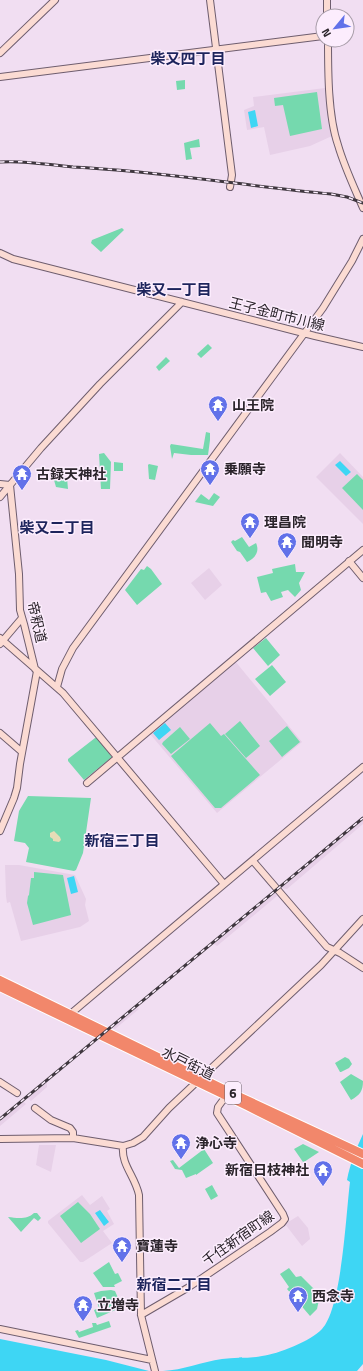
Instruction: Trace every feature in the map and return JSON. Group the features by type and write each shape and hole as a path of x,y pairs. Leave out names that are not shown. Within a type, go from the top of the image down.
{"highway":[{"name":"水戸街道","path":"0,980 68,1016 351,1153 363,1164"},
{"name":"水戸街道","path":"0,987 68,1016"},
{"name":"水戸街道","path":"199,1080 226,1096 351,1153 363,1154"}],"street":[{"path":"0,53 55,0"},
{"path":"210,0 232,175 230,187"},
{"path":"0,77 315,37"},
{"path":"328,48 331,104 335,136 363,208"},
{"path":"57,687 62,669 73,648 147,550 187,492 330,297 354,258 363,239"},
{"name":"王子金町市川線","path":"0,253 13,259 363,347"},
{"path":"0,497 41,448 100,384 182,302"},
{"path":"0,484 10,485"},
{"name":"帝釈道","path":"0,831 14,798 36,670 20,610 19,574 10,485"},
{"path":"87,783 363,550"},
{"path":"349,561 363,578"},
{"path":"22,618 1,641 57,687 224,884"},
{"path":"0,733 22,752"},
{"path":"68,1016 363,768"},
{"path":"253,861 327,947 363,968"},
{"path":"0,1139 73,1138 123,1146 133,1143 143,1137 162,1114 335,951 363,919"},
{"path":"0,1082 17,1093"},
{"name":"千住新宿町線","path":"141,1315 189,1287 276,1227 285,1219 217,1112 218,1107 226,1096"},
{"path":"35,1108 51,1120 70,1128 73,1132 73,1138"},
{"path":"123,1146 122,1158 140,1194 141,1315 155,1371"},
{"path":"0,1329 152,1361"}],"shaded area":[{"path":"325,88 332,136 310,146 270,155 264,127 247,130 244,110 254,106 253,97"},
{"path":"340,453 363,477 363,524 316,477"},
{"path":"209,568 222,585 205,600 191,583"},
{"path":"235,661 302,742 217,813 150,733"},
{"path":"363,820 363,824 287,889 281,888"},
{"path":"5,865 19,865 75,875 86,899 85,905 89,921 80,927 21,941 10,902 7,903"},
{"path":"275,893 277,896 217,946 214,944"},
{"path":"137,1008 139,1009 115,1029 112,1028"},
{"path":"47,1082 47,1087 31,1101 27,1098"},
{"path":"23,1101 26,1104 0,1126 0,1121"},
{"path":"39,1145 56,1145 51,1172 36,1165"},
{"path":"82,1195 90,1205 102,1196 110,1209 107,1211 114,1224 103,1231 112,1243 83,1262 80,1262 48,1223 48,1221"},
{"path":"298,1216 308,1228 310,1239 302,1246 285,1224"}],"green space":[{"path":"185,80 185,89 177,90 176,81"},
{"path":"317,92 322,129 290,136 283,105 275,106 274,98"},
{"path":"199,139 200,147 190,148 192,159 186,160 184,143"},
{"path":"122,228 124,230 101,252 91,243 92,240"},
{"path":"208,344 212,348 201,358 197,354"},
{"path":"166,357 170,361 159,371 156,367"},
{"path":"206,432 210,433 208,455 174,453 172,459 171,444 203,449"},
{"path":"104,453 111,462 110,489 101,489 99,454"},
{"path":"114,462 123,463 123,471 114,471"},
{"path":"149,464 158,466 155,480 149,479"},
{"path":"357,474 363,480 363,510 342,488"},
{"path":"67,478 68,489 56,487 54,480"},
{"path":"214,493 220,497 213,506 195,502 201,494 209,500"},
{"path":"242,537 249,547 256,543 257,546 256,554 247,562 231,542"},
{"path":"295,564 296,572 305,572 299,583 301,590 295,597 288,590 281,592 283,597 271,601 266,592 261,593 257,577 273,573 272,569"},
{"path":"147,566 162,584 137,605 125,590 141,569 144,570"},
{"path":"266,638 280,655 268,666 253,648"},
{"path":"272,665 286,682 270,696 255,679"},
{"path":"240,721 260,746 246,758 225,734"},
{"path":"210,723 221,736 224,734 260,775 221,808 215,808 171,756"},
{"path":"287,726 300,742 282,757 269,741"},
{"path":"180,727 190,739 171,754 162,744"},
{"path":"97,738 112,757 84,780 68,761 68,759"},
{"path":"28,796 91,798 83,853 76,870 74,871 26,862 29,848 25,843 14,841 19,811"},
{"path":"34,872 63,875 71,915 33,925 27,903 31,878 34,878"},
{"path":"345,1057 349,1059 352,1064 349,1068 340,1072 335,1063"},
{"path":"351,1074 363,1081 360,1092 351,1100 340,1082"},
{"path":"303,1144 319,1152 304,1162 294,1149"},
{"path":"204,1149 213,1163 196,1175 186,1178 182,1170 175,1169 170,1161 173,1160 179,1168"},
{"path":"212,1185 218,1196 211,1200 205,1189"},
{"path":"78,1202 90,1214 100,1229 81,1243 60,1216"},
{"path":"37,1213 41,1218 38,1221 34,1218 21,1232 8,1217 25,1218"},
{"path":"109,1262 115,1274 118,1273 122,1281 114,1285 115,1287 103,1287 93,1273"},
{"path":"289,1268 296,1277 301,1276 320,1295 317,1309 310,1316 287,1289 289,1287 280,1274"},
{"path":"111,1290 115,1291 122,1307 97,1318 94,1310 99,1308 94,1293"},
{"path":"109,1321 111,1327 79,1338 75,1331 78,1330 79,1332 93,1327 92,1323 96,1323 97,1325"}],"sand":[{"path":"54,831 60,837 61,840 59,842 53,841 50,837 50,833"}],"water":[{"path":"255,110 258,126 251,128 248,112"},
{"path":"340,461 351,472 346,476 335,465"},
{"path":"165,723 171,730 159,740 153,733"},
{"path":"74,876 78,892 71,894 67,878"},
{"path":"363,1134 363,1364 357,1371 163,1371 222,1359 269,1355 285,1350 302,1342 317,1334 322,1329 329,1318 339,1281 350,1182 347,1180"},
{"path":"100,1210 109,1222 104,1226 95,1213"},
{"path":"0,1339 106,1360 149,1371 0,1371"}],"railway":[{"path":"0,162 27,162 170,175 331,194 347,197 363,203"},
{"path":"0,1119 363,818"}],"place":[{"name":"山王院","path":"218,422"},
{"name":"乗願寺","path":"210,486"},
{"name":"古録天神社","path":"22,491"},
{"name":"理昌院","path":"250,539"},
{"name":"聞明寺","path":"287,559"},
{"name":"浄心寺","path":"181,1160"},
{"name":"新宿日枝神社","path":"323,1187"},
{"name":"寶蓮寺","path":"122,1263"},
{"name":"西念寺","path":"298,1313"},
{"name":"立増寺","path":"83,1322"}],"district":[{"name":"柴又四丁目","path":"188,59"},
{"name":"柴又一丁目","path":"174,290"},
{"name":"柴又二丁目","path":"57,528"},
{"name":"新宿三丁目","path":"122,841"},
{"name":"新宿二丁目","path":"174,1285"}]}
